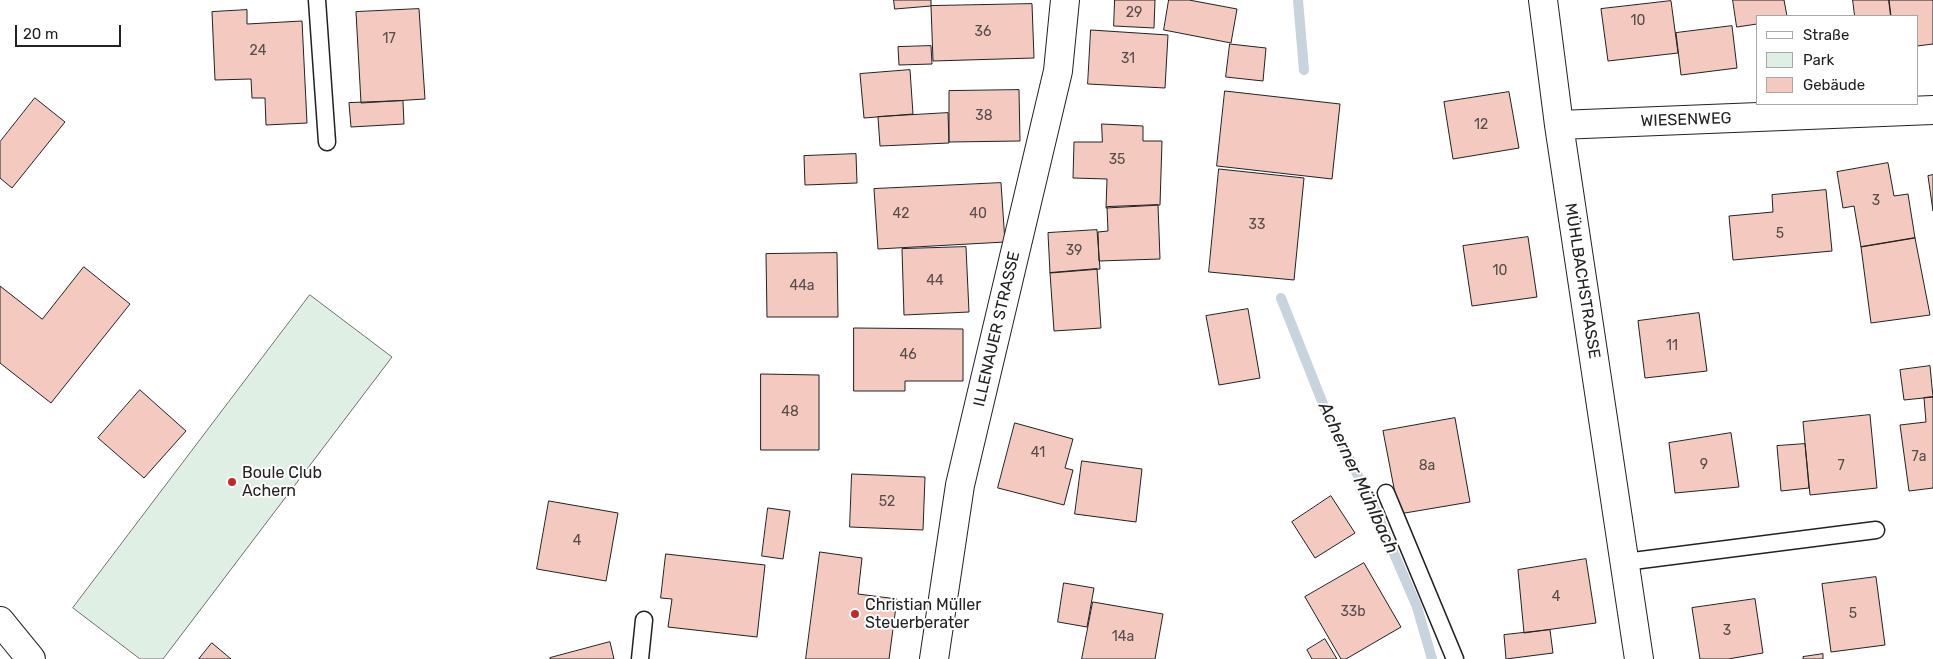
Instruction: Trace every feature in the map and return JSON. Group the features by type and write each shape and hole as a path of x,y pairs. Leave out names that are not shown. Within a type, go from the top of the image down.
{"street":[{"name":"ILLENAUER STRASSE","path":"934,659 960,484 1058,71 1066,0"},
{"name":"MÜHLBACHSTRASSE","path":"1543,0 1559,125 1639,659"},
{"name":"WIESENWEG","path":"1559,125 1933,110"},
{"path":"0,621 31,659"}],"lane":[{"path":"317,0 326,142"},
{"path":"1386,494 1455,659"},
{"path":"1625,562 1876,530"},
{"path":"640,659 644,620"}],"green space":[{"name":"Boule Club Achern","path":"310,295 392,357 163,659 140,659 73,608"}],"building":[{"path":"894,0 931,0 931,6 895,9"},
{"path":"1115,0 1155,0 1154,28 1114,26"},
{"path":"1169,0 1189,0 1237,9 1231,43 1164,30"},
{"path":"1733,0 1784,0 1787,15 1756,15 1756,24 1737,27"},
{"path":"1853,0 1889,0 1891,15 1855,15"},
{"path":"1889,0 1933,0 1933,44 1918,46 1918,15 1891,15"},
{"path":"1671,1 1678,53 1608,61 1601,9"},
{"path":"1032,4 1034,58 933,61 931,6"},
{"path":"419,9 425,99 361,103 356,12"},
{"path":"247,10 247,24 302,21 307,123 266,125 265,98 252,98 251,79 215,80 212,12"},
{"path":"1732,26 1737,68 1681,75 1676,33"},
{"path":"1091,30 1168,35 1165,88 1088,84"},
{"path":"1230,44 1266,48 1263,81 1226,77"},
{"path":"931,46 932,64 899,65 898,47"},
{"path":"910,70 913,114 864,118 860,74"},
{"path":"1019,90 1020,141 949,142 949,91"},
{"path":"1225,91 1340,104 1332,179 1217,166"},
{"path":"1509,92 1519,148 1453,159 1444,102"},
{"path":"35,98 65,122 12,188 0,178 0,142"},
{"path":"403,101 404,124 351,127 349,103"},
{"path":"948,113 949,143 880,146 878,117"},
{"path":"1102,124 1143,126 1143,141 1162,141 1160,205 1106,208 1107,179 1073,178 1074,142 1102,142"},
{"path":"856,154 857,183 805,185 804,156"},
{"path":"1888,163 1894,196 1908,194 1915,238 1861,247 1854,206 1843,208 1837,172"},
{"path":"1219,169 1304,178 1294,280 1209,272"},
{"path":"1933,175 1933,211 1928,176"},
{"path":"1001,183 1005,242 878,249 874,189"},
{"path":"1826,190 1832,251 1733,260 1729,216 1773,212 1772,195"},
{"path":"1158,205 1160,259 1099,261 1098,232 1108,231 1107,207"},
{"path":"1097,230 1100,269 1050,273 1048,233"},
{"path":"1528,237 1537,297 1472,306 1463,246"},
{"path":"1915,238 1930,315 1871,323 1861,247"},
{"path":"966,247 969,312 904,315 902,249"},
{"path":"837,253 838,317 767,317 766,254"},
{"path":"84,267 130,304 51,403 0,363 0,286 42,319"},
{"path":"1097,269 1101,328 1054,331 1050,273"},
{"path":"1248,309 1260,378 1219,385 1206,316"},
{"path":"1699,313 1707,371 1645,378 1638,321"},
{"path":"854,328 963,329 963,381 905,381 905,391 854,391"},
{"path":"1930,366 1933,397 1904,400 1900,370"},
{"path":"761,374 819,375 819,450 761,450"},
{"path":"140,390 186,431 144,478 98,438"},
{"path":"1933,397 1933,488 1909,491 1900,425 1926,422 1924,398"},
{"path":"1870,415 1877,488 1810,495 1803,422"},
{"path":"1455,418 1470,502 1399,514 1383,431"},
{"path":"1015,423 1073,439 1065,468 1073,470 1064,505 998,488"},
{"path":"1731,433 1739,487 1675,493 1669,443"},
{"path":"1805,444 1809,488 1781,491 1777,446"},
{"path":"1082,461 1142,469 1136,522 1075,514"},
{"path":"852,474 925,477 923,530 850,527"},
{"path":"1331,496 1355,533 1315,558 1292,522"},
{"path":"549,501 618,513 606,581 537,569"},
{"path":"768,508 790,511 783,559 762,556"},
{"path":"820,552 862,558 858,594 897,599 889,659 806,659"},
{"path":"666,554 765,565 757,637 668,627 672,599 661,598"},
{"path":"1586,559 1596,623 1524,633 1518,570"},
{"path":"1364,563 1401,627 1346,659 1341,659 1305,597"},
{"path":"1876,577 1885,645 1831,652 1822,584"},
{"path":"1064,583 1094,588 1087,627 1058,622"},
{"path":"1755,599 1763,653 1728,659 1700,659 1692,608"},
{"path":"1093,602 1163,614 1155,659 1082,659"},
{"path":"1550,630 1553,653 1506,659 1504,635"},
{"path":"1325,639 1337,659 1312,659 1307,650"},
{"path":"610,642 614,659 550,659 550,658"},
{"path":"212,643 231,659 199,659"},
{"path":"1823,654 1823,659 1803,659 1803,657"}],"waterway":[{"name":"Acherner Mühlbach","path":"1298,0 1304,70"},
{"name":"Acherner Mühlbach","path":"1281,298 1329,419 1374,507 1417,607 1432,659"}],"place":[{"name":"Boule Club Achern","path":"232,482"},
{"name":"Christian Müller Steuerberater","path":"855,614"}]}
